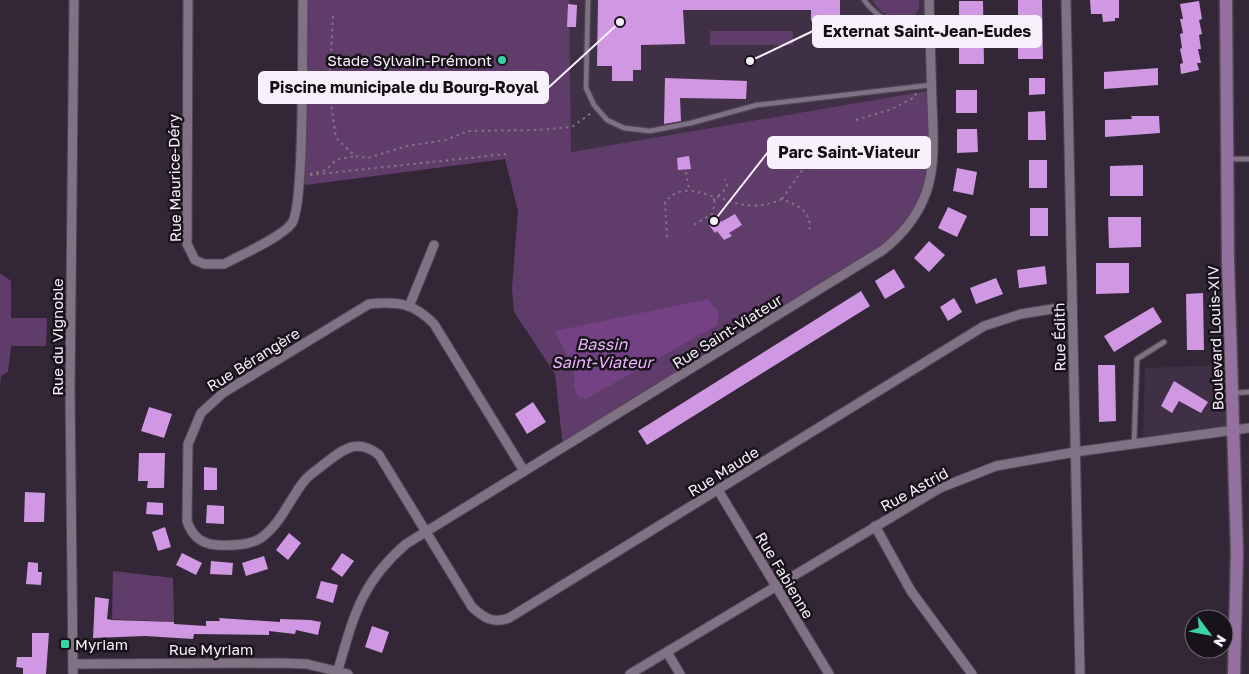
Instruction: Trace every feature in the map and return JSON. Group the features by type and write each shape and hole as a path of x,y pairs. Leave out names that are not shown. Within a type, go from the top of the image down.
{"main road":[{"name":"Boulevard Louis-XIV","path":"1226,0 1227,159 1236,552 1234,674"}],"street":[{"name":"Rue du Vignoble","path":"73,674 70,380 74,0"},
{"name":"Rue Maurice-Déry","path":"188,0 186,244 195,260 204,264 224,264 286,230 297,215 300,176 303,0"},
{"name":"Rue Saint-Viateur","path":"338,670 355,614 365,590 390,558 406,544 893,242 915,217 926,192 931,169 933,140 929,0"},
{"name":"Rue Édith","path":"1066,0 1080,674"},
{"path":"434,245 410,304 434,324 524,472"},
{"name":"Rue Bérangère","path":"410,304 384,302 369,304 212,400 201,413 188,444 186,521 197,539 207,544 250,543 260,539 269,531 306,479 348,448 365,446 379,455 427,532"},
{"name":"Rue Maude","path":"427,532 472,606 481,616 500,621 518,613 984,326 1020,314 1072,306"},
{"name":"Rue Astrid","path":"630,674 874,526 940,488 966,477 996,466 1075,452 1134,446 1249,428"},
{"name":"Rue Fabienne","path":"718,490 829,674"},
{"path":"874,526 911,591 972,674"},
{"path":"667,652 680,674"},
{"name":"Rue Myriam","path":"73,664 282,663 338,670 348,674"}],"lane":[{"path":"588,0 586,88 597,108 607,120 624,128 650,131 691,123 757,105 932,85"},
{"path":"864,0 879,17 914,36 930,38"},
{"path":"1227,159 1249,159"},
{"path":"1134,446 1137,359 1164,342"},
{"path":"1232,393 1249,392"}],"path":[{"path":"333,16 328,90 336,138 355,156"},
{"path":"856,120 892,109 914,97 918,86"},
{"path":"300,176 326,170 336,160 355,156 368,158 407,146 446,140 468,131 536,130 572,127 597,108"},
{"path":"300,176 506,154"},
{"path":"717,196 734,204 751,206 771,204 782,199 803,169"},
{"path":"686,172 689,188"},
{"path":"713,200 727,185 725,179"},
{"path":"667,237 665,202 671,195 689,188 712,196 715,204 712,214 692,226"},
{"path":"782,199 796,204 805,212 811,222 809,233"}],"shaded area":[{"path":"303,0 569,0 571,152 932,90 933,140 927,192 901,234 563,448 555,374 514,312 512,289 518,211 505,159 306,185 300,176"},
{"path":"569,0 929,0 932,90 570,152"},
{"path":"872,0 919,0 919,9 912,18 906,20 894,19 880,10"},
{"path":"710,31 793,31 793,45 710,45"},
{"path":"0,273 11,281 11,318 47,318 46,346 11,346 8,372 1,376 0,387"},
{"path":"1231,365 1235,429 1143,445 1145,368"},
{"path":"113,571 173,578 174,622 112,619"}],"water":[{"name":"Bassin Saint-Viateur","path":"708,299 719,313 717,325 586,399 578,396 574,387 574,370 555,331"}],"building":[{"path":"598,0 840,0 840,20 811,21 811,10 683,10 685,44 641,45 641,70 633,70 633,81 612,81 612,66 597,66"},
{"path":"1018,0 1042,0 1043,59 1018,59"},
{"path":"1090,0 1119,0 1119,18 1115,18 1115,21 1103,22 1102,14 1091,14"},
{"path":"959,1 983,1 984,64 959,64"},
{"path":"1199,1 1202,19 1199,20 1202,34 1199,35 1201,49 1198,49 1201,63 1197,63 1199,70 1181,74 1180,64 1183,63 1180,49 1182,48 1180,34 1183,33 1180,19 1183,19 1180,4"},
{"path":"568,4 577,5 576,27 567,27"},
{"path":"1158,68 1158,85 1104,89 1104,72"},
{"path":"665,78 747,81 746,99 680,98 681,121 664,124"},
{"path":"1029,78 1045,78 1045,94 1029,95"},
{"path":"956,90 977,90 977,113 956,113"},
{"path":"1045,111 1046,140 1028,140 1028,112"},
{"path":"1131,116 1159,116 1160,133 1105,137 1105,120 1132,119"},
{"path":"957,129 977,129 978,152 957,153"},
{"path":"689,156 691,169 678,170 677,158"},
{"path":"1029,160 1047,160 1047,188 1029,188"},
{"path":"1143,165 1143,196 1110,196 1110,166"},
{"path":"957,168 977,172 973,195 953,191"},
{"path":"948,207 967,216 957,237 938,228"},
{"path":"1030,208 1048,208 1048,236 1030,236"},
{"path":"735,214 742,225 729,233 732,236 724,240 709,225 718,218 721,222"},
{"path":"1108,217 1141,217 1141,247 1109,248"},
{"path":"929,241 945,255 929,272 914,258"},
{"path":"1096,263 1129,263 1129,293 1096,294"},
{"path":"1045,266 1047,284 1019,288 1017,270"},
{"path":"894,269 905,287 885,299 875,281"},
{"path":"996,278 1003,294 976,304 970,288"},
{"path":"861,291 870,306 647,445 638,431"},
{"path":"1203,293 1204,350 1187,350 1186,294"},
{"path":"954,298 962,312 948,321 940,307"},
{"path":"1153,307 1162,322 1114,352 1104,336"},
{"path":"1098,365 1115,365 1116,421 1099,422"},
{"path":"1174,381 1208,402 1201,413 1179,401 1172,413 1161,406"},
{"path":"533,402 546,422 527,434 515,414"},
{"path":"149,407 172,414 164,438 141,431"},
{"path":"139,453 165,453 164,488 147,488 148,481 138,481"},
{"path":"204,467 217,468 217,490 204,490"},
{"path":"25,492 45,493 44,522 24,522"},
{"path":"147,502 163,503 163,515 146,514"},
{"path":"207,505 224,506 224,524 206,523"},
{"path":"165,527 171,547 158,551 152,532"},
{"path":"289,533 301,543 288,560 276,550"},
{"path":"182,553 202,563 196,575 176,565"},
{"path":"342,553 354,561 342,577 331,569"},
{"path":"264,556 268,569 246,576 242,563"},
{"path":"211,561 233,563 232,575 210,574"},
{"path":"28,562 38,563 38,572 42,572 41,585 26,584"},
{"path":"321,581 338,585 333,603 316,598"},
{"path":"95,597 109,599 107,619 112,620 174,622 174,624 206,626 206,621 220,621 219,618 280,622 280,619 321,622 318,635 296,630 295,634 269,631 269,635 194,634 193,639 145,636 93,638"},
{"path":"372,626 389,632 382,653 365,647"},
{"path":"32,633 49,633 46,674 23,674 23,668 16,667 17,657 32,657"}],"place":[{"name":"Piscine municipale du Bourg-Royal","path":"620,22"},
{"name":"Stade Sylvain-Prémont","path":"502,60"},
{"name":"Externat Saint-Jean-Eudes","path":"750,61"},
{"name":"Parc Saint-Viateur","path":"714,221"},
{"name":"Myriam","path":"65,644"}]}
